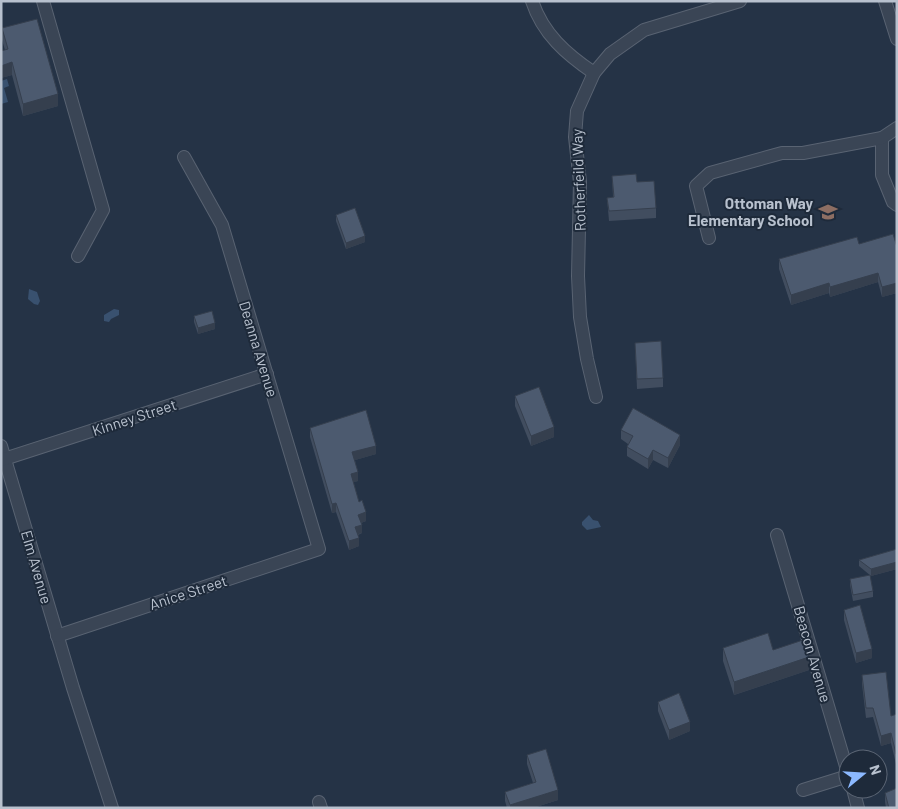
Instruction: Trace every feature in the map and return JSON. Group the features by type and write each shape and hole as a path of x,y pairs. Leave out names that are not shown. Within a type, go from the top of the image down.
{"street":[{"path":"43,1 103,210 78,256"},
{"path":"532,1 541,23 556,43 594,73"},
{"name":"Rotherfeild Way","path":"596,397 580,317 578,276 580,182 575,137 577,112 594,73 610,54 644,30 740,1"},
{"path":"885,1 897,39"},
{"path":"709,238 696,186 710,173 782,152 804,153 882,138 897,128"},
{"path":"882,138 882,175 893,202 897,205"},
{"name":"Deanna Avenue","path":"184,156 222,225 319,549"},
{"path":"882,168 894,178"},
{"name":"Kinney Street","path":"2,455 267,374"},
{"name":"Elm Avenue","path":"2,455 73,688 112,808"},
{"name":"Beacon Avenue","path":"778,535 840,749"},
{"name":"Anice Street","path":"57,636 319,549"},
{"path":"803,790 838,778"}],"water":[{"path":"7,79 9,86 4,88 8,102 1,104 1,81"},
{"path":"29,289 37,292 40,301 38,305 28,299"},
{"path":"114,309 119,310 119,315 109,322 104,321 104,315"},
{"path":"589,515 593,520 598,521 601,527 587,530 582,525 582,522"}],"building":[{"path":"37,19 58,94 23,104 12,62 1,66 1,51 8,49 2,28"},
{"path":"636,174 637,182 654,181 656,208 609,211 607,198 614,197 612,176"},
{"path":"355,208 365,236 346,243 336,215"},
{"path":"893,234 897,247 897,283 882,287 878,273 830,287 829,283 791,295 779,259 857,237 859,244"},
{"path":"212,311 215,323 198,328 194,316"},
{"path":"661,341 663,378 637,379 635,343"},
{"path":"539,387 554,427 531,436 515,396"},
{"path":"633,408 680,435 668,458 653,450 648,459 627,447 633,436 621,430"},
{"path":"366,410 376,446 352,452 358,472 351,474 359,502 362,500 366,512 358,515 362,525 355,527 359,538 349,541 336,503 332,504 310,428"},
{"path":"897,549 897,562 871,569 859,560"},
{"path":"870,575 873,591 853,595 850,579"},
{"path":"860,605 872,649 856,653 844,610"},
{"path":"768,633 773,650 803,640 809,657 734,682 723,648"},
{"path":"886,672 891,716 897,714 896,754 891,733 881,736 873,708 866,708 862,675"},
{"path":"679,693 690,722 669,730 658,702"},
{"path":"546,749 558,790 510,805 505,792 536,782 527,755"},
{"path":"897,788 897,808 889,808 887,799 888,792"}],"place":[{"name":"Ottoman Way Elementary School","path":"828,212"}]}
